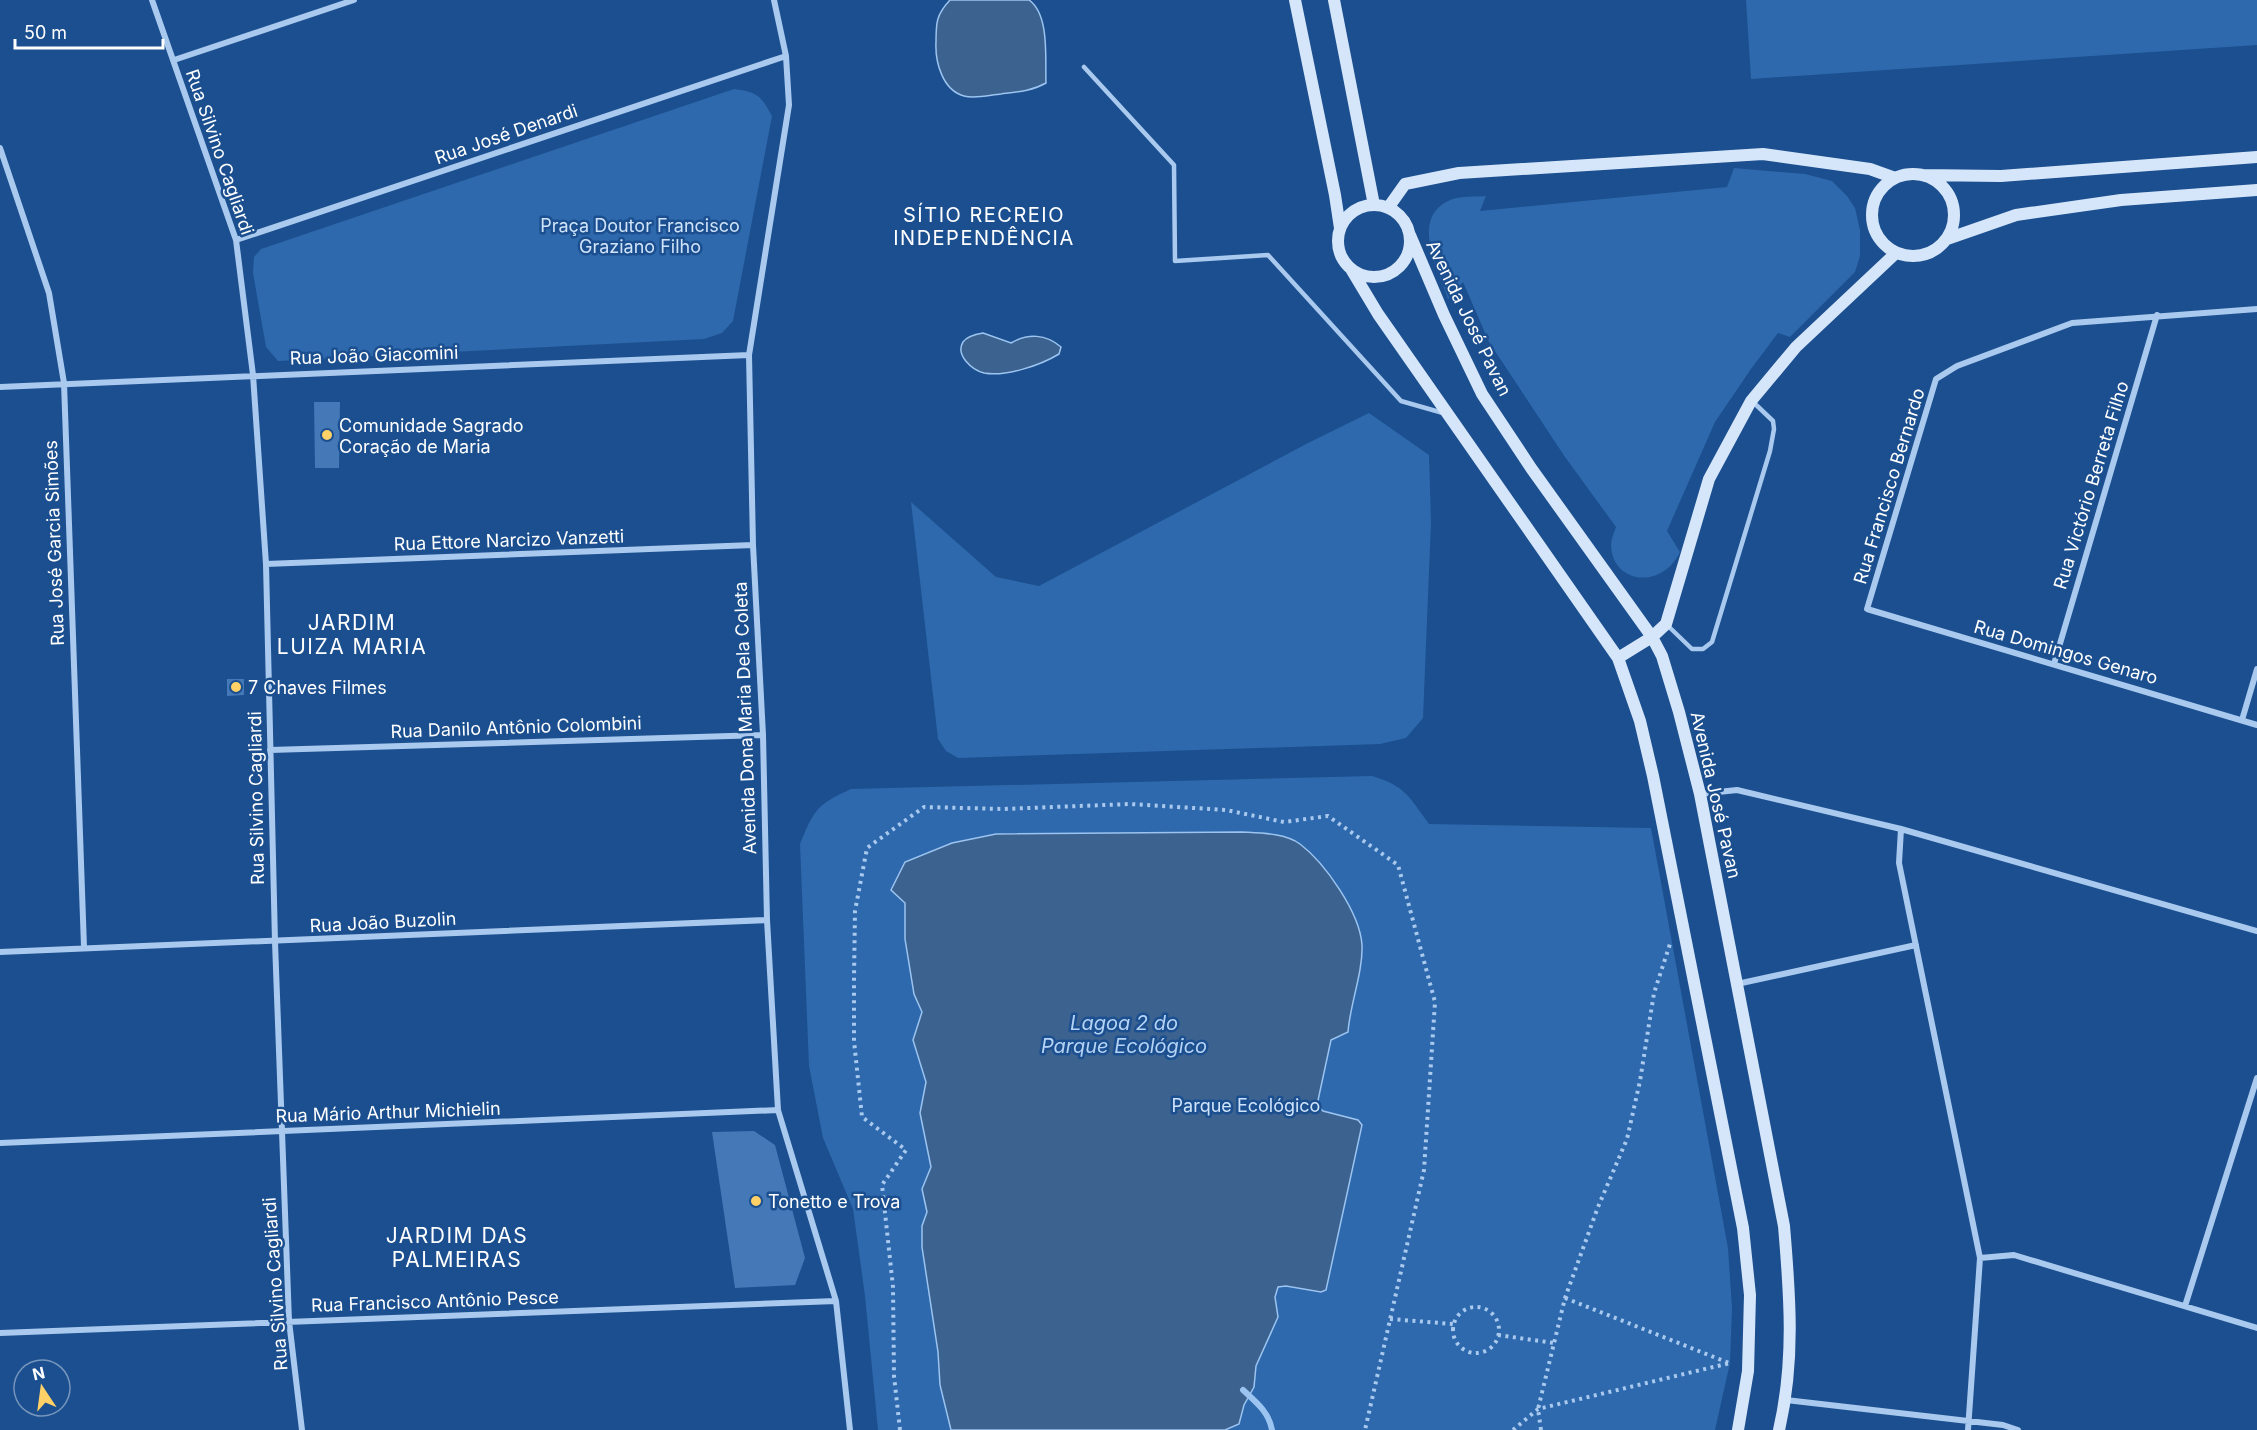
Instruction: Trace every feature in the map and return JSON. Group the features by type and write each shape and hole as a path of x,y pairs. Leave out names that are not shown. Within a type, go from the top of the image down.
{"street":[{"name":"Rua Silvino Cagliardi","path":"152,0 236,240 254,375 266,564 275,942 289,1321 302,1430"},
{"path":"174,60 354,0"},
{"name":"Avenida Dona Maria Dela Coleta","path":"774,0 786,56 789,105 749,355 753,545 763,735 767,920 778,1110 836,1301 850,1430"},
{"path":"1295,0 1335,195 1340,228 1339,250 1344,261 1378,314 1618,658 1640,721 1743,1228 1750,1294 1748,1360 1738,1430"},
{"path":"1334,0 1374,205"},
{"name":"Rua José Denardi","path":"236,240 786,56"},
{"name":"Rua José Garcia Simões","path":"0,147 49,293 64,383 84,947"},
{"path":"1388,208 1405,184 1460,173 1763,154 1870,169 1895,178"},
{"path":"1921,175 1934,180 1951,200 1954,213 1953,227 1947,239 1937,249 1924,255 1910,257 1896,253 1885,246 1876,236 1872,216 1876,196 1884,186 1895,178 1908,174 2001,176 2257,157"},
{"path":"1947,239 2016,215 2121,200 2257,190"},
{"path":"1340,228 1354,212 1374,205 1388,208 1398,214 1406,224 1410,235 1410,247 1405,259 1392,272 1374,277 1362,275 1351,269"},
{"name":"Avenida José Pavan","path":"1410,235 1444,315 1482,394 1531,468 1652,637 1662,656 1700,794 1784,1226 1790,1295 1790,1363 1786,1400 1779,1430"},
{"path":"1618,658 1652,637 1666,624 1709,479 1751,401 1796,347 1896,253"},
{"name":"Rua Francisco Bernardo","path":"1867,609 1936,380 1957,366 2072,323 2257,309"},
{"name":"Rua Victório Berreta Filho","path":"2054,664 2157,315"},
{"name":"Rua João Giacomini","path":"0,387 749,355"},
{"name":"Rua Ettore Narcizo Vanzetti","path":"266,564 753,545"},
{"name":"Rua Domingos Genaro","path":"1867,609 2257,724"},
{"path":"2242,720 2257,669"},
{"name":"Rua Danilo Antônio Colombini","path":"270,750 763,735"},
{"path":"1700,794 1737,790 1901,829 2257,931"},
{"path":"1901,829 1899,863 1980,1258 1968,1430"},
{"name":"Rua João Buzolin","path":"0,952 767,920"},
{"path":"1737,984 1916,945"},
{"path":"2185,1306 2257,1078"},
{"name":"Rua Mário Arthur Michielin","path":"0,1143 778,1110"},
{"path":"1980,1258 2014,1255 2257,1328"},
{"name":"Rua Francisco Antônio Pesce","path":"0,1333 836,1301"},
{"path":"1786,1400 2003,1425 2018,1430"}],"lane":[{"path":"1084,67 1174,165 1175,261 1268,255 1401,401 1450,415"},
{"path":"1666,624 1692,649 1703,649 1712,642 1770,451 1774,429 1773,421 1751,401"}],"path":[{"path":"900,1430 894,1376 893,1287 882,1185 906,1150 862,1117 854,1041 855,911 867,848 924,807 1003,809 1130,804 1226,810 1284,822 1328,816 1398,865 1435,1002 1424,1170 1365,1430"},
{"path":"1541,1430 1539,1409 1565,1298 1598,1207 1627,1139 1640,1081 1654,993 1671,940"},
{"path":"1513,1430 1539,1409 1730,1363 1565,1298"},
{"path":"1469,1308 1485,1309 1496,1320 1498,1335 1489,1348 1474,1353 1467,1351 1455,1340 1453,1324 1457,1317 1469,1308"},
{"path":"1390,1319 1453,1324"},
{"path":"1498,1335 1554,1343"}],"green space":[{"path":"1746,0 2257,0 2257,45 1751,79"},
{"name":"Praça Doutor Francisco Graziano Filho","path":"734,89 758,96 772,116 733,321 722,333 704,339 278,361 266,347 253,273 254,257 261,249"},
{"path":"1734,168 1805,174 1832,181 1855,208 1860,230 1860,256 1855,272 1790,337 1778,333 1751,369 1715,422 1667,531 1680,552 1672,564 1662,572 1651,577 1639,577 1620,568 1614,558 1611,543 1616,527 1565,457 1489,342 1463,282 1448,299 1430,244 1429,230 1432,217 1439,207 1460,197 1486,196 1480,211 1727,187"},
{"path":"1369,413 1429,455 1431,522 1423,718 1406,738 1380,744 958,758 946,751 938,739 911,502 996,577 1039,586"},
{"name":"Parque Ecológico","path":"1372,776 1400,788 1429,824 1651,828 1728,1248 1732,1308 1730,1363 1715,1430 878,1430 865,1296 853,1209 823,1138 809,1066 800,844 813,816 823,804 851,789"}],"water":[{"path":"950,0 1029,0 1036,7 1043,27 1046,83 1024,91 978,97 964,96 950,88 939,66 936,30 942,10"},
{"path":"983,333 1011,343 1030,336 1043,337 1061,347 1059,354 1033,366 1013,372 984,373 970,365 961,352 965,340"},
{"name":"Lagoa 2 do Parque Ecológico","path":"1264,833 1294,840 1310,852 1340,890 1360,932 1361,966 1348,1032 1331,1040 1317,1105 1323,1111 1358,1120 1362,1125 1326,1290 1321,1292 1286,1286 1278,1287 1275,1297 1278,1317 1256,1366 1254,1387 1244,1405 1239,1424 1225,1430 951,1430 940,1385 938,1352 922,1247 922,1226 927,1212 922,1189 931,1167 920,1113 926,1082 913,1040 922,1012 914,994 905,939 905,903 891,890 905,862 952,843 996,834"}],"building":[{"name":"Comunidade Sagrado Coração de Maria","path":"314,402 340,402 339,468 315,468"},
{"name":"7 Chaves Filmes","path":"227,679 244,679 244,695 227,696"},
{"name":"Tonetto e Trova","path":"754,1131 775,1145 805,1258 795,1285 735,1288 712,1132"}],"waterway":[{"path":"1243,1390 1265,1413 1272,1430"}],"place":[{"name":"Comunidade Sagrado Coração de Maria","path":"327,435"},
{"name":"7 Chaves Filmes","path":"236,687"},
{"name":"Tonetto e Trova","path":"756,1201"}],"district":[{"name":"SÍTIO RECREIO INDEPENDÊNCIA","path":"984,226"},
{"name":"JARDIM LUIZA MARIA","path":"352,634"},
{"name":"JARDIM DAS PALMEIRAS","path":"457,1247"}]}
